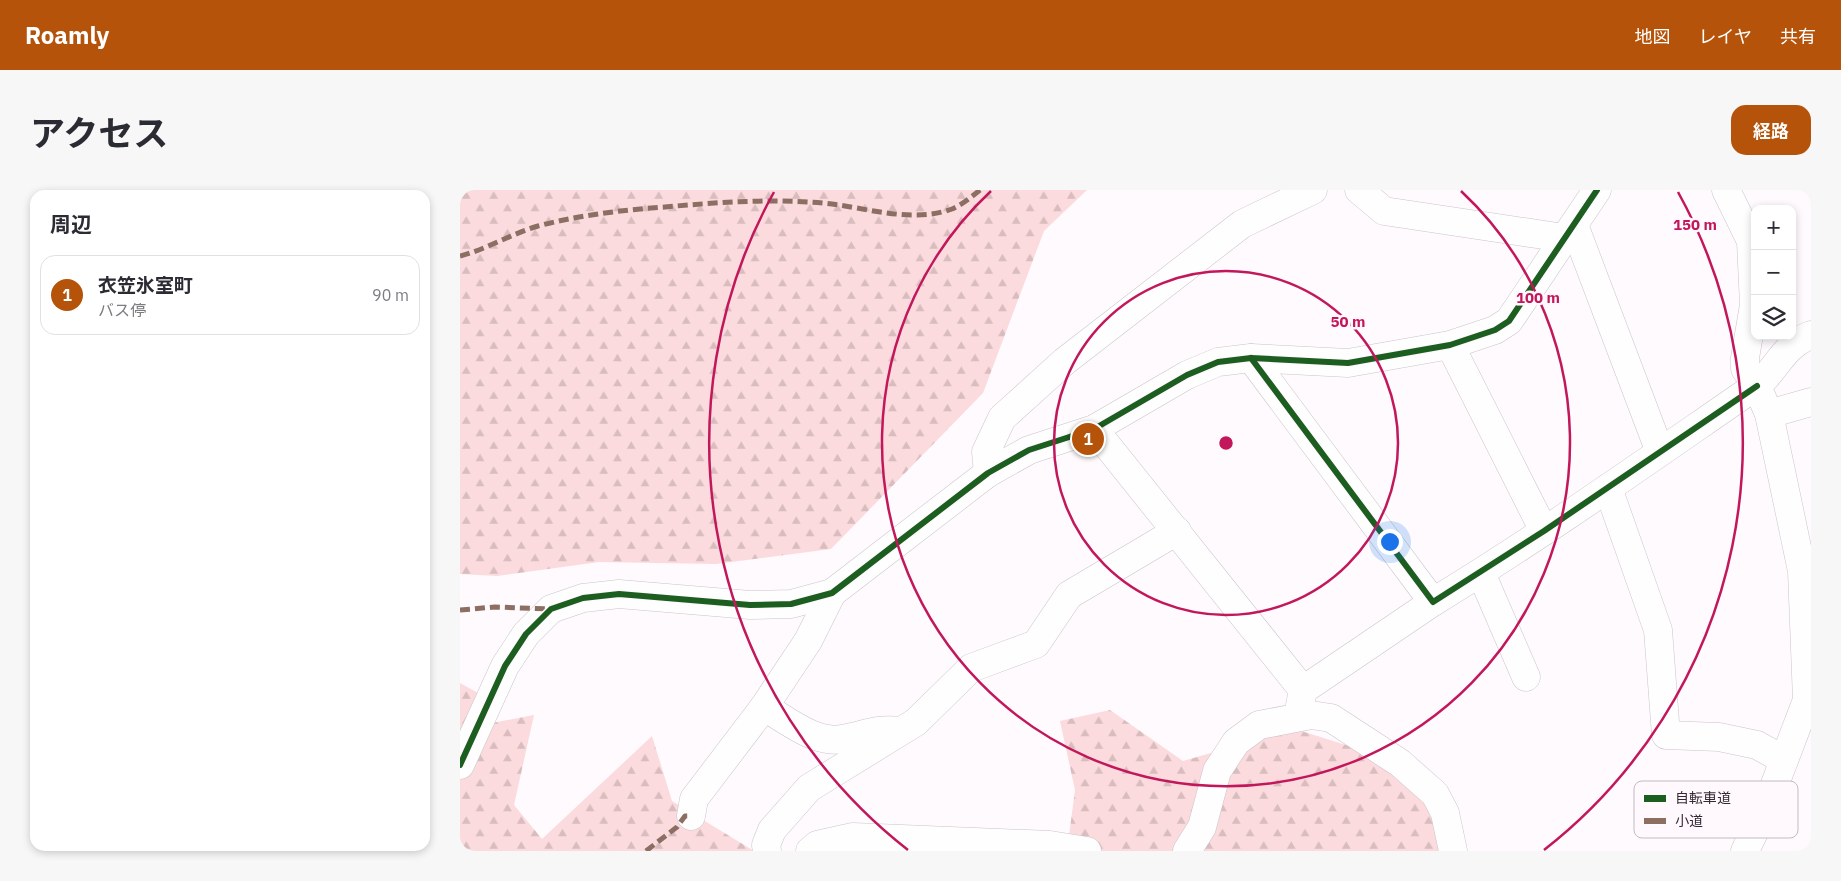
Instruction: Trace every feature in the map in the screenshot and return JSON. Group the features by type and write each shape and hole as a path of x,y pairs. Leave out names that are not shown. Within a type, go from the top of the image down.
{"street":[{"path":"988,473 986,452 1002,418 1012,407 1065,361 1276,196 1313,190"},
{"path":"1359,190 1384,211 1569,232"},
{"path":"460,765 505,666 526,634 551,609 583,598 619,594 750,605 790,604 832,593 988,473 1029,450 1094,429 1187,375 1218,362 1251,358 1348,363 1450,345 1494,330 1509,321 1598,190"},
{"path":"1726,190 1751,241 1754,305 1745,369 1757,386 1769,414 1802,571 1807,700 1776,781"},
{"path":"1569,232 1660,452"},
{"path":"1187,851 1202,827 1217,771 1236,742 1259,725 1300,703 1433,602 1544,531 1757,386 1790,346 1811,335"},
{"path":"1450,345 1544,531"},
{"path":"1251,358 1433,602"},
{"path":"1769,414 1811,402"},
{"path":"1094,429 1177,531 1300,703 1331,718 1400,763 1435,794 1445,813 1454,851"},
{"path":"1608,488 1658,630 1666,735 1719,738 1757,746 1784,760"},
{"path":"767,851 766,844 772,830 809,788 916,722 971,668 1036,644 1069,595 1177,531"},
{"path":"1481,573 1526,677"},
{"path":"691,816 694,799 764,707 808,641 832,593"},
{"path":"764,707 817,737 841,739 864,732 884,729 902,731"},
{"path":"810,851 817,846 854,837 1050,845 1087,851"},
{"path":"1745,851 1751,838"}],"green space":[{"path":"460,190 1087,190 1044,231 983,393 831,549 716,564 599,562 497,576 460,574"},
{"path":"460,683 478,693 492,723 534,715 514,805 542,839 652,736 672,801 754,851 460,851"},
{"path":"1110,710 1183,761 1295,729 1371,753 1419,788 1449,851 1067,851 1075,790 1060,721"}],"marked path":[{"path":"460,256 538,226 617,211 769,201 811,202 892,214 923,215 952,209 980,190"},
{"path":"460,610 495,607 551,609"},
{"path":"646,851 677,827 685,816 691,816"}],"cycle path":[{"path":"460,765 505,666 526,634 551,609 583,598 619,594 750,605 791,604 832,593 988,473 1029,450 1094,429 1187,375 1218,362 1251,358 1348,363 1450,345 1495,330 1509,321 1597,190"},
{"path":"1251,358 1433,602 1544,531 1757,386"}],"place":[{"name":"衣笠氷室町","path":"1088,439"}]}
